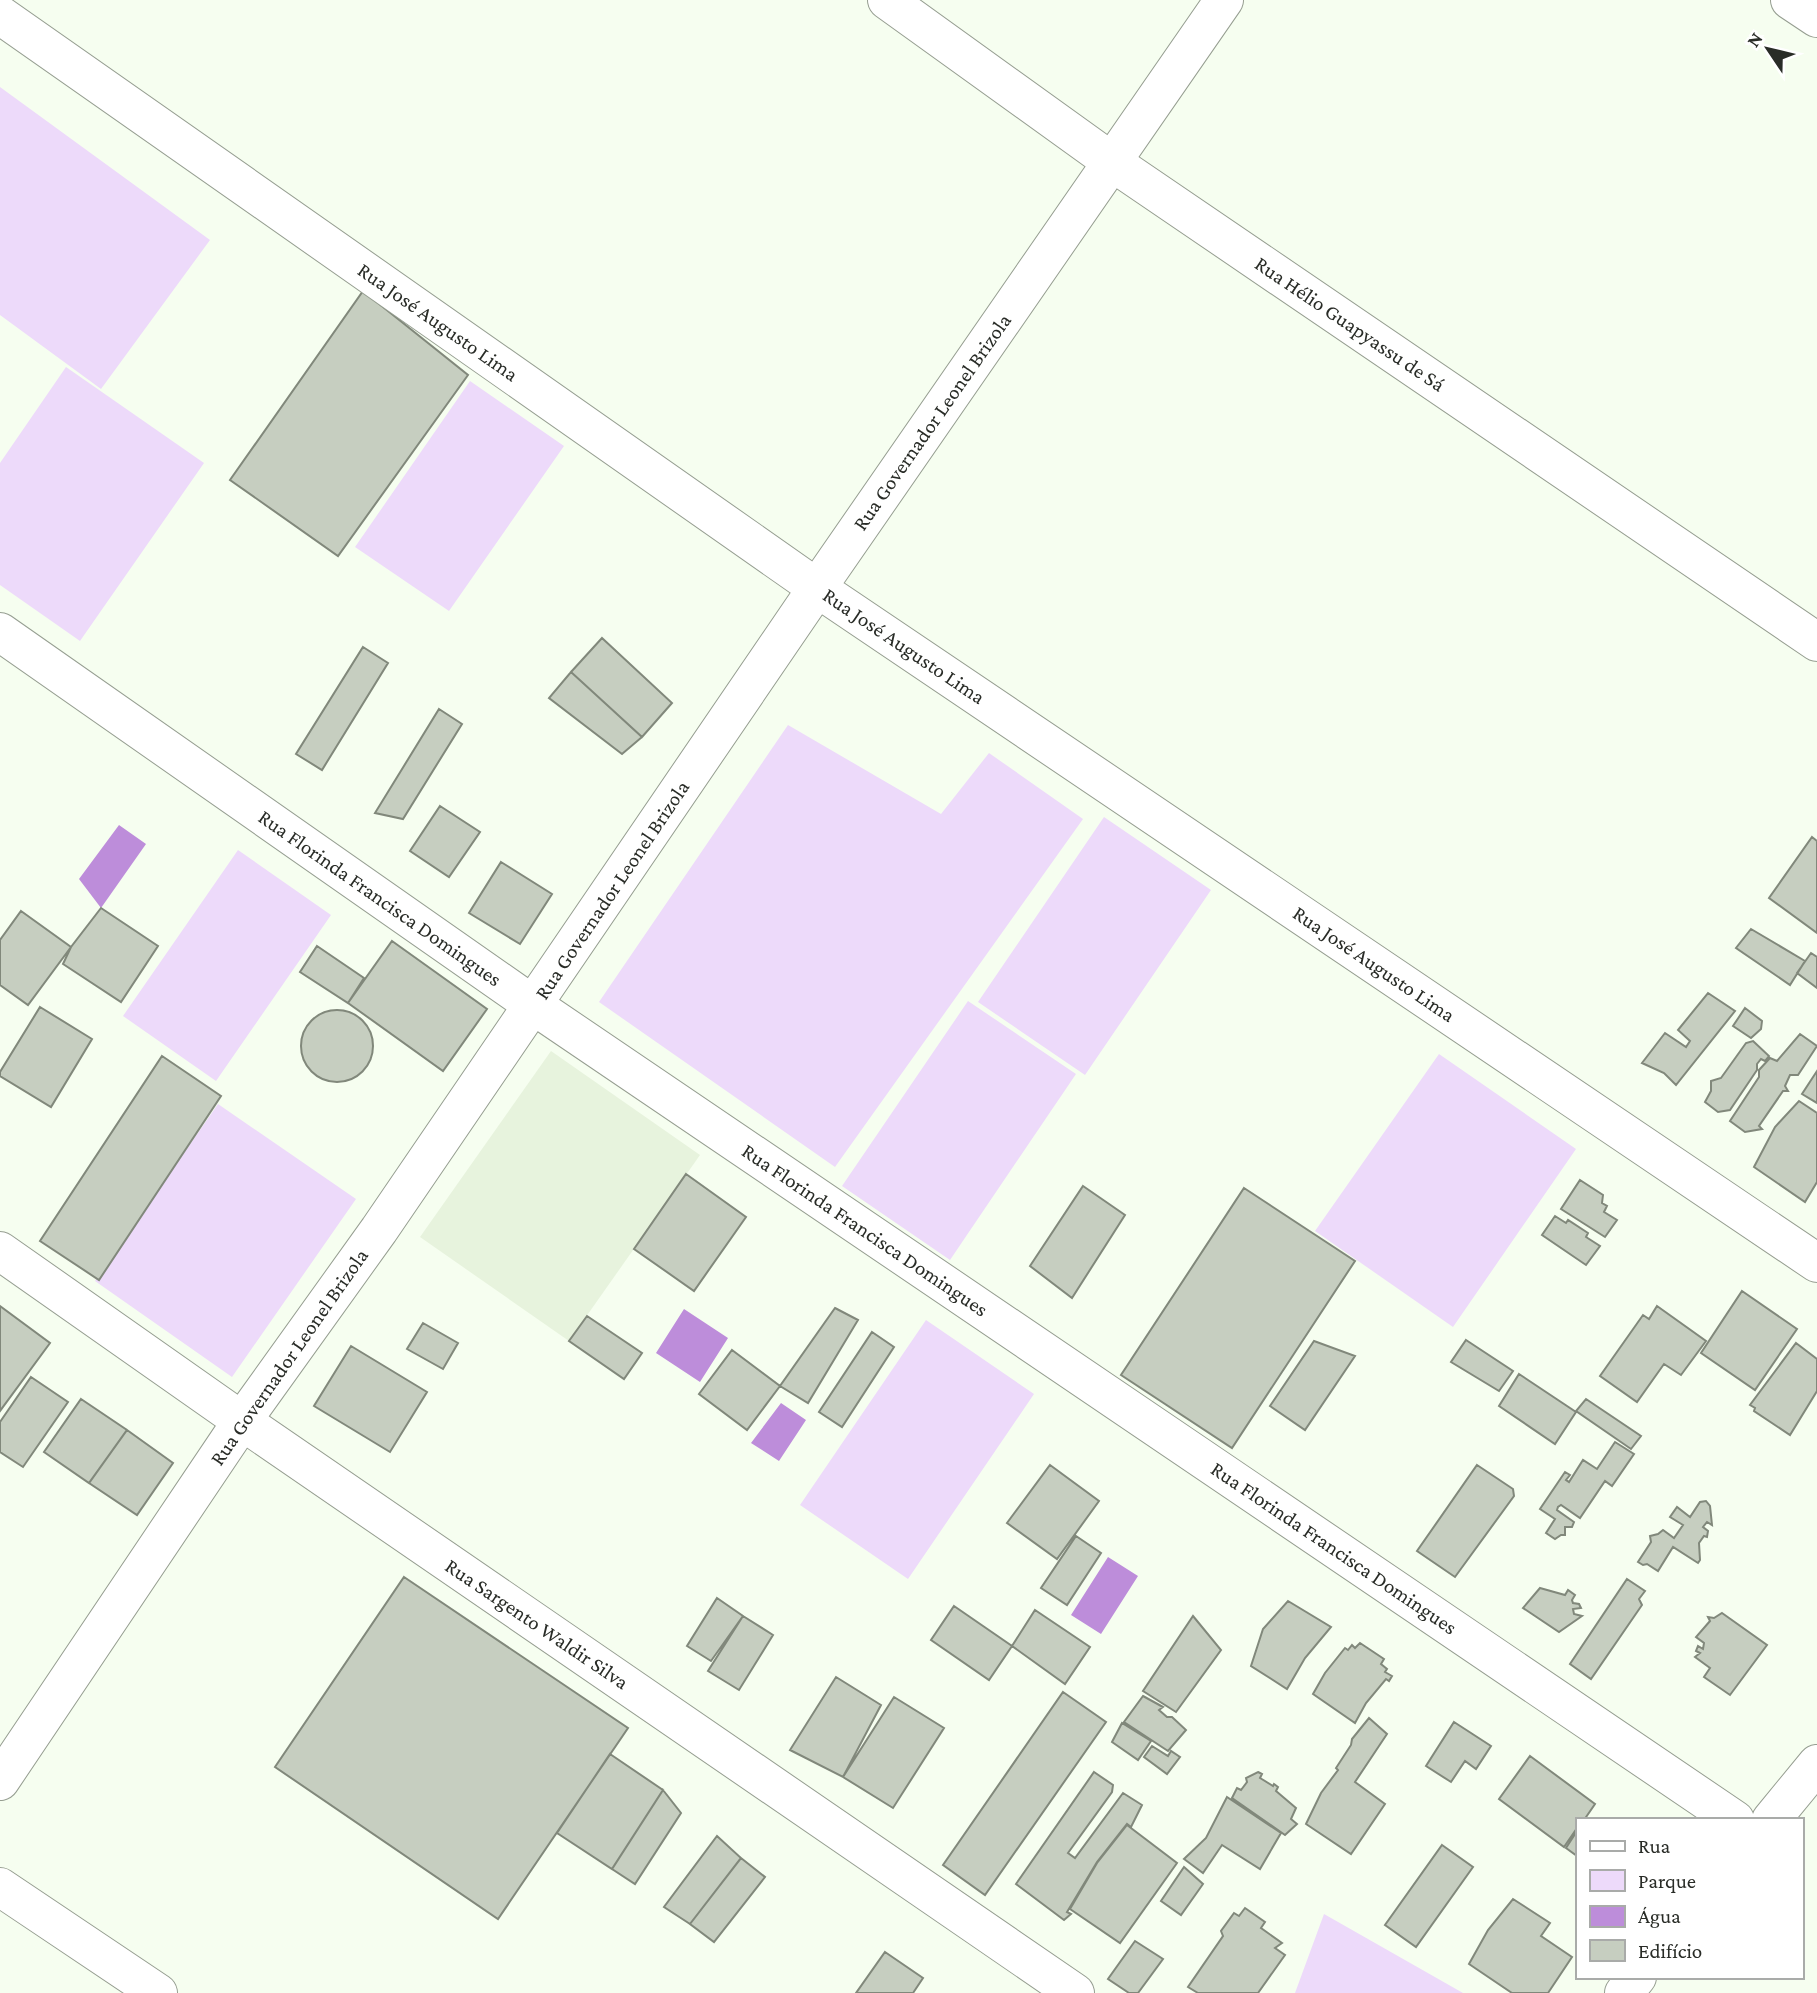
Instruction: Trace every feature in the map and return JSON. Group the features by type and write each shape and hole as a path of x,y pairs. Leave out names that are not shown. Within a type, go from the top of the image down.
{"street":[{"name":"Rua Hélio Guapyassu de Sá","path":"887,0 1112,162 1817,642"},
{"name":"Rua Governador Leonel Brizola","path":"0,1781 242,1421 379,1230 817,587 1224,0"},
{"path":"1790,0 1817,18"},
{"name":"Rua José Augusto Lima","path":"0,15 817,587 1817,1264"},
{"name":"Rua Florinda Francisca Domingues","path":"0,632 533,1005 1732,1818"},
{"name":"Rua Sargento Waldir Silva","path":"0,1251 242,1421 1075,1993"},
{"path":"1773,1818 1817,1764"},
{"path":"0,1887 158,1993"},
{"path":"1624,1993 1635,1979"}],"shaded area":[{"path":"551,1051 700,1155 569,1341 420,1237"}],"green space":[{"path":"0,87 210,240 101,389 0,315"},
{"path":"66,367 204,463 80,641 0,585 0,463"},
{"path":"470,381 564,446 449,611 355,547"},
{"path":"788,725 941,814 989,753 1083,819 835,1167 599,1002"},
{"path":"1104,817 1211,890 1085,1075 978,1002"},
{"path":"238,850 331,915 216,1081 123,1016"},
{"path":"968,1001 1076,1074 950,1260 842,1186"},
{"path":"1439,1054 1576,1149 1453,1327 1315,1231"},
{"path":"218,1104 356,1199 232,1377 95,1281"},
{"path":"926,1320 1034,1394 908,1579 800,1505"},
{"path":"1324,1914 1463,1993 1295,1993"}],"water":[{"path":"119,825 146,844 101,908 79,879"},
{"path":"684,1309 728,1338 700,1382 656,1353"},
{"path":"781,1403 806,1420 779,1461 751,1443"},
{"path":"1108,1557 1138,1576 1101,1634 1071,1615"}],"building":[{"path":"363,291 468,375 338,556 230,480"},
{"path":"602,638 672,703 642,737 571,672"},
{"path":"363,647 388,663 322,770 296,754"},
{"path":"571,672 642,737 622,754 549,698"},
{"path":"439,709 462,724 403,819 375,813"},
{"path":"440,806 480,832 449,877 410,851"},
{"path":"1812,837 1817,841 1817,933 1769,898"},
{"path":"501,862 552,894 520,944 469,913"},
{"path":"101,908 158,946 121,1002 63,964 71,947"},
{"path":"21,911 71,947 28,1005 0,985 0,940"},
{"path":"1751,929 1805,961 1790,985 1736,948"},
{"path":"392,941 487,1009 443,1071 348,1003"},
{"path":"317,946 364,978 348,1003 300,972"},
{"path":"1811,953 1817,957 1817,988 1797,973"},
{"path":"1708,993 1735,1011 1676,1085 1664,1073 1642,1063 1665,1033 1686,1047 1690,1041 1678,1030"},
{"path":"40,1007 92,1039 51,1107 0,1076"},
{"path":"1745,1008 1762,1021 1761,1029 1751,1038 1733,1026"},
{"path":"337,1010 357,1016 367,1026 373,1046 367,1066 357,1076 337,1082 317,1076 307,1066 301,1046 307,1026 317,1016"},
{"path":"1800,1034 1817,1046 1798,1075 1790,1075 1785,1086 1788,1091 1783,1091 1759,1126 1762,1129 1745,1132 1730,1121 1759,1077 1759,1070 1770,1058 1777,1061"},
{"path":"1753,1041 1769,1056 1757,1064 1757,1070 1730,1110 1718,1112 1705,1102 1711,1091 1711,1081 1721,1078 1746,1043"},
{"path":"162,1056 221,1096 99,1280 40,1241"},
{"path":"1817,1071 1817,1103 1802,1094"},
{"path":"1799,1101 1817,1113 1817,1182 1805,1202 1754,1167 1775,1127"},
{"path":"686,1174 746,1217 694,1291 634,1249"},
{"path":"1580,1180 1603,1195 1602,1203 1607,1206 1604,1212 1617,1220 1605,1237 1561,1209"},
{"path":"1083,1186 1125,1215 1072,1298 1030,1266"},
{"path":"1244,1188 1355,1261 1232,1448 1121,1375"},
{"path":"1555,1216 1566,1223 1568,1220 1588,1233 1586,1237 1600,1246 1586,1265 1542,1235"},
{"path":"1742,1291 1797,1329 1755,1390 1701,1353"},
{"path":"0,1306 50,1343 0,1411"},
{"path":"1657,1306 1706,1341 1681,1375 1664,1364 1637,1402 1600,1376 1643,1315 1649,1319"},
{"path":"835,1308 858,1320 808,1403 780,1386"},
{"path":"587,1316 642,1353 624,1379 569,1341"},
{"path":"423,1323 458,1343 443,1369 407,1349"},
{"path":"872,1332 894,1347 842,1427 819,1412"},
{"path":"1466,1340 1513,1371 1499,1391 1451,1362"},
{"path":"1314,1341 1355,1356 1305,1430 1270,1406"},
{"path":"1796,1343 1817,1359 1817,1391 1790,1435 1754,1411 1755,1408 1750,1405"},
{"path":"351,1346 427,1392 390,1452 314,1406"},
{"path":"732,1350 780,1386 747,1430 699,1394"},
{"path":"1519,1374 1576,1412 1555,1444 1499,1406"},
{"path":"31,1377 68,1402 23,1467 0,1452 0,1422"},
{"path":"81,1399 127,1430 89,1483 44,1452"},
{"path":"1586,1399 1641,1436 1631,1449 1576,1411"},
{"path":"127,1430 173,1463 137,1515 89,1483"},
{"path":"1615,1442 1634,1454 1612,1486 1605,1481 1580,1518 1561,1505 1558,1507 1557,1510 1574,1522 1572,1527 1565,1527 1565,1535 1555,1539 1546,1533 1555,1519 1540,1509 1565,1472 1570,1475 1566,1480 1569,1482 1583,1460 1597,1469"},
{"path":"1050,1465 1099,1501 1057,1559 1007,1523"},
{"path":"1477,1465 1513,1489 1514,1496 1455,1577 1417,1551"},
{"path":"1706,1501 1710,1506 1712,1525 1707,1522 1703,1527 1708,1531 1707,1537 1704,1536 1699,1543 1698,1563 1673,1547 1658,1571 1638,1562 1651,1542 1650,1536 1663,1530 1674,1538 1683,1525 1670,1517 1677,1507 1690,1517 1700,1502"},
{"path":"1076,1536 1101,1553 1067,1605 1041,1588"},
{"path":"404,1577 628,1728 498,1919 275,1767"},
{"path":"1627,1579 1645,1591 1639,1599 1642,1605 1591,1679 1570,1664"},
{"path":"1540,1588 1565,1595 1568,1590 1575,1595 1573,1603 1579,1604 1581,1608 1573,1609 1574,1614 1582,1616 1559,1632 1523,1608"},
{"path":"717,1598 743,1616 711,1661 687,1646"},
{"path":"1288,1601 1331,1627 1305,1658 1287,1689 1251,1666 1263,1629"},
{"path":"954,1606 1012,1646 989,1680 931,1640"},
{"path":"1035,1610 1090,1647 1065,1684 1012,1646"},
{"path":"1722,1613 1767,1645 1730,1695 1704,1677 1710,1668 1695,1657 1700,1653 1696,1651 1698,1646 1703,1649 1704,1643 1696,1637 1710,1621 1708,1617 1714,1618"},
{"path":"743,1616 773,1635 739,1690 708,1671"},
{"path":"1193,1616 1221,1650 1176,1712 1143,1691"},
{"path":"1360,1643 1384,1659 1381,1664 1387,1669 1385,1672 1392,1676 1389,1681 1386,1679 1366,1703 1355,1723 1313,1694 1325,1673 1345,1648 1348,1650 1352,1645 1355,1648"},
{"path":"836,1677 881,1705 843,1777 790,1750"},
{"path":"1063,1692 1106,1722 985,1895 943,1865"},
{"path":"1143,1696 1163,1707 1159,1710 1167,1717 1172,1717 1186,1730 1168,1751 1124,1722"},
{"path":"894,1697 944,1728 893,1808 843,1777"},
{"path":"1369,1718 1387,1734 1355,1782 1385,1804 1351,1854 1306,1824 1321,1793 1338,1770 1336,1768 1352,1739"},
{"path":"1454,1722 1491,1746 1476,1769 1465,1761 1451,1782 1426,1766"},
{"path":"1122,1723 1151,1741 1138,1760 1112,1742"},
{"path":"1152,1746 1168,1756 1171,1751 1180,1757 1167,1774 1144,1757"},
{"path":"610,1754 663,1790 612,1869 557,1833"},
{"path":"1530,1756 1595,1804 1585,1818 1576,1818 1576,1829 1564,1847 1499,1799"},
{"path":"1094,1772 1113,1785 1112,1792 1068,1853 1075,1858 1123,1793 1142,1805 1131,1827 1127,1824 1097,1862 1067,1912 1071,1914 1064,1920 1016,1884"},
{"path":"1258,1772 1262,1774 1260,1778 1278,1787 1276,1791 1296,1808 1291,1819 1297,1824 1285,1835 1232,1798 1237,1788 1241,1790 1247,1782 1246,1778"},
{"path":"663,1790 681,1813 635,1884 612,1869"},
{"path":"1227,1797 1281,1833 1260,1869 1222,1845 1203,1873 1184,1859 1206,1838"},
{"path":"1127,1825 1177,1863 1120,1943 1070,1909 1097,1863"},
{"path":"1576,1833 1576,1855 1566,1848"},
{"path":"717,1836 741,1858 690,1924 664,1907"},
{"path":"1442,1845 1473,1867 1416,1947 1385,1925"},
{"path":"741,1858 765,1877 714,1942 690,1924"},
{"path":"1184,1867 1203,1884 1181,1915 1161,1901"},
{"path":"1513,1899 1550,1923 1541,1936 1572,1957 1548,1993 1512,1993 1469,1964 1488,1930"},
{"path":"1245,1908 1265,1922 1261,1928 1282,1943 1275,1948 1285,1955 1258,1993 1198,1993 1188,1987 1223,1936 1221,1931 1234,1913 1239,1916"},
{"path":"1135,1941 1163,1959 1138,1993 1129,1993 1108,1979"},
{"path":"885,1952 923,1978 913,1993 856,1993"}]}
